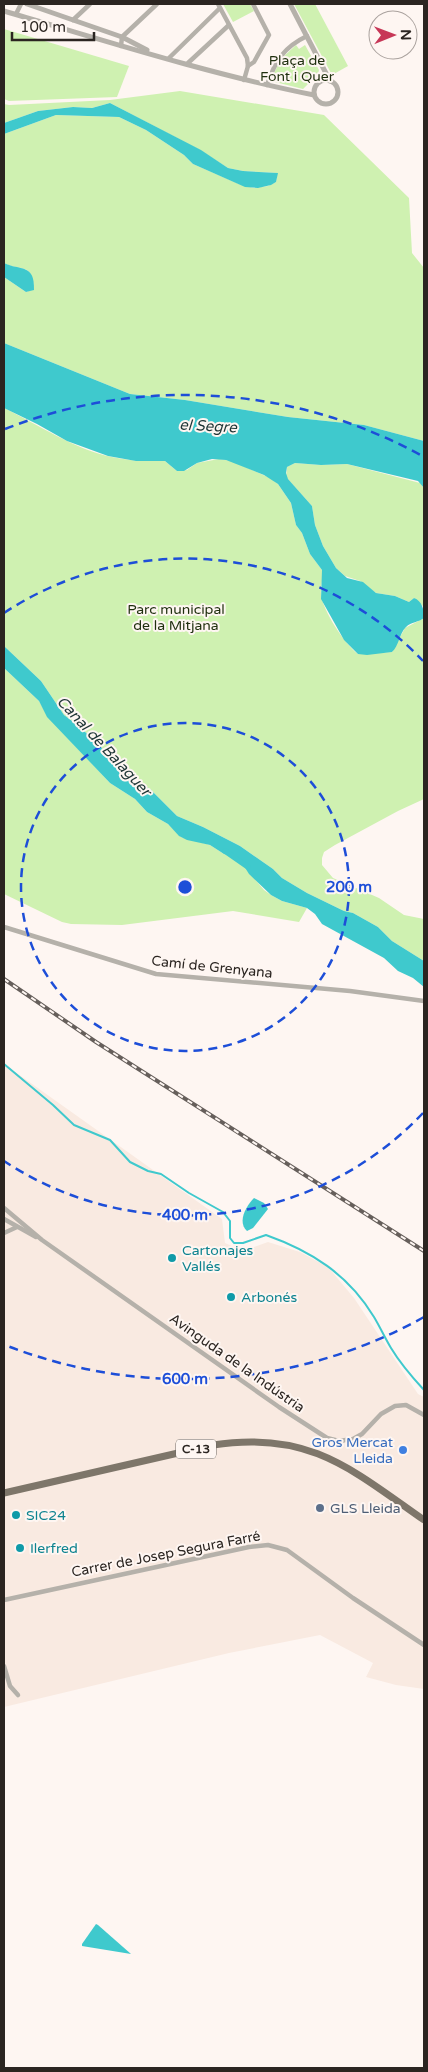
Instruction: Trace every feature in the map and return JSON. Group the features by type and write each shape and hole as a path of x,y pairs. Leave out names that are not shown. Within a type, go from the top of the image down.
{"main road":[{"name":"C-13","path":"4,1493 214,1445 230,1442 265,1442 298,1447 333,1459 360,1475 424,1520"}],"street":[{"path":"16,14 21,4"},
{"path":"27,4 122,37 156,55"},
{"path":"73,20 90,4"},
{"path":"121,46 122,37 156,4"},
{"path":"248,66 254,62 269,35 252,4"},
{"path":"4,11 244,80 314,95 321,104 329,105 336,101 338,89 330,81 290,4"},
{"path":"169,58 219,6 246,58 248,66 244,80"},
{"path":"188,64 229,24"},
{"path":"267,85 281,55 294,43 307,36"},
{"path":"324,80 326,73"},
{"path":"314,95 317,84 324,80 330,81"},
{"name":"Camí de Grenyana","path":"4,927 157,974 341,990 424,1001"},
{"name":"Avinguda de la Indústria","path":"4,1208 42,1240 272,1402 327,1438 339,1441 353,1439 362,1434 381,1414 396,1406 406,1405 424,1415"},
{"name":"Avinguda de la Indústria","path":"4,1219 42,1240"},
{"path":"4,1233 17,1227"},
{"name":"Carrer de Josep Segura Farré","path":"4,1600 249,1546 268,1545 287,1550 353,1598 424,1645"},
{"path":"4,1666 10,1686 18,1695"}],"shaded area":[{"path":"4,1064 222,1219 225,1243 243,1251 268,1242 300,1252 328,1267 354,1298 418,1394 424,1397 424,1689 396,1685 366,1677 373,1663 320,1635 229,1653 4,1707"}],"green space":[{"path":"223,4 250,4 254,11 233,22"},
{"path":"294,4 315,4 348,66 332,75"},
{"path":"4,29 129,66 117,97 9,101 4,99"},
{"name":"Plaça de Font i Quer","path":"296,45 299,49 305,45 319,70 318,74 303,89 275,82 276,76 273,75 281,59"},
{"path":"180,91 324,115 409,198 412,253 424,268 424,441 364,425 288,417 185,400 130,394 4,343 4,277 26,292 34,289 33,280 28,271 4,263 4,134 56,115 119,117 146,130 184,155 193,164 239,184 254,188 268,186 276,182 277,173 228,168 200,150 110,103 92,108 73,107 38,111 4,123 4,104 110,100"},
{"name":"Parc municipal de la Mitjana","path":"4,408 71,443 98,454 142,461 165,461 177,471 187,470 197,463 219,459 232,461 270,478 278,484 291,503 296,525 302,533 310,554 322,570 321,594 330,618 352,649 358,654 392,652 405,628 424,618 424,799 398,811 324,852 322,865 333,878 379,898 404,915 424,919 424,961 392,941 378,927 353,913 344,911 307,893 282,878 273,869 240,846 177,816 151,790 127,773 80,727 64,715 41,681 4,646"},
{"path":"295,463 347,464 420,483 424,488 424,607 414,598 409,602 395,596 376,593 360,581 345,576 336,568 323,546 315,525 312,506 286,477 287,467"},
{"path":"4,668 39,701 48,717 110,783 135,799 147,812 168,824 181,837 210,845 224,854 233,856 264,890 271,895 282,901 307,908 299,922 233,911 122,925 71,924 62,922 4,894"}],"water":[{"path":"110,103 201,150 228,168 278,173 276,182 258,188 245,187 193,164 184,155 146,130 119,117 56,115 4,134 4,123 38,111 73,107 92,108"},
{"path":"4,263 29,272 34,281 34,290 26,292 4,277"},
{"name":"el Segre","path":"4,343 130,394 185,400 288,417 364,425 424,441 424,488 418,481 347,464 295,463 287,467 286,473 288,479 312,506 315,525 323,546 336,568 347,578 363,582 376,593 395,596 409,602 414,598 417,599 422,606 424,618 406,627 392,652 367,655 358,654 344,640 321,599 322,570 310,554 302,533 296,525 291,503 278,484 264,475 226,460 212,459 197,463 184,471 177,471 165,461 136,461 108,456 67,441 4,408"},
{"path":"4,646 41,681 64,715 80,727 127,773 151,790 177,816 240,846 273,869 282,878 307,893 344,911 353,913 378,927 392,941 424,961 424,987 413,978 398,971 384,958 322,924 315,914 307,908 282,901 271,895 233,856 224,854 210,845 187,840 179,836 168,824 147,812 135,799 110,783 47,717 39,701 4,668"},
{"path":"254,1198 264,1203 268,1209 253,1228 247,1231 243,1223 244,1214"},
{"path":"96,1924 98,1925 131,1954 82,1946"}],"waterway":[{"name":"Canal de Balaguer","path":"225,851 248,867"},
{"path":"4,1064 74,1125 110,1140 130,1162 148,1171 161,1174 189,1193 223,1212 230,1221 230,1238 234,1243 243,1243 266,1235 313,1257 340,1276 364,1302 395,1354 424,1390"}],"railway":[{"path":"4,979 96,1042 424,1251"}],"place":[{"name":"Cartonajes Vallés","path":"172,1258"},
{"name":"Arbonés","path":"231,1297"},
{"name":"Gros Mercat Lleida","path":"403,1450"},
{"name":"GLS Lleida","path":"320,1508"},
{"name":"SIC24","path":"16,1515"},
{"name":"Ilerfred","path":"20,1548"}]}
